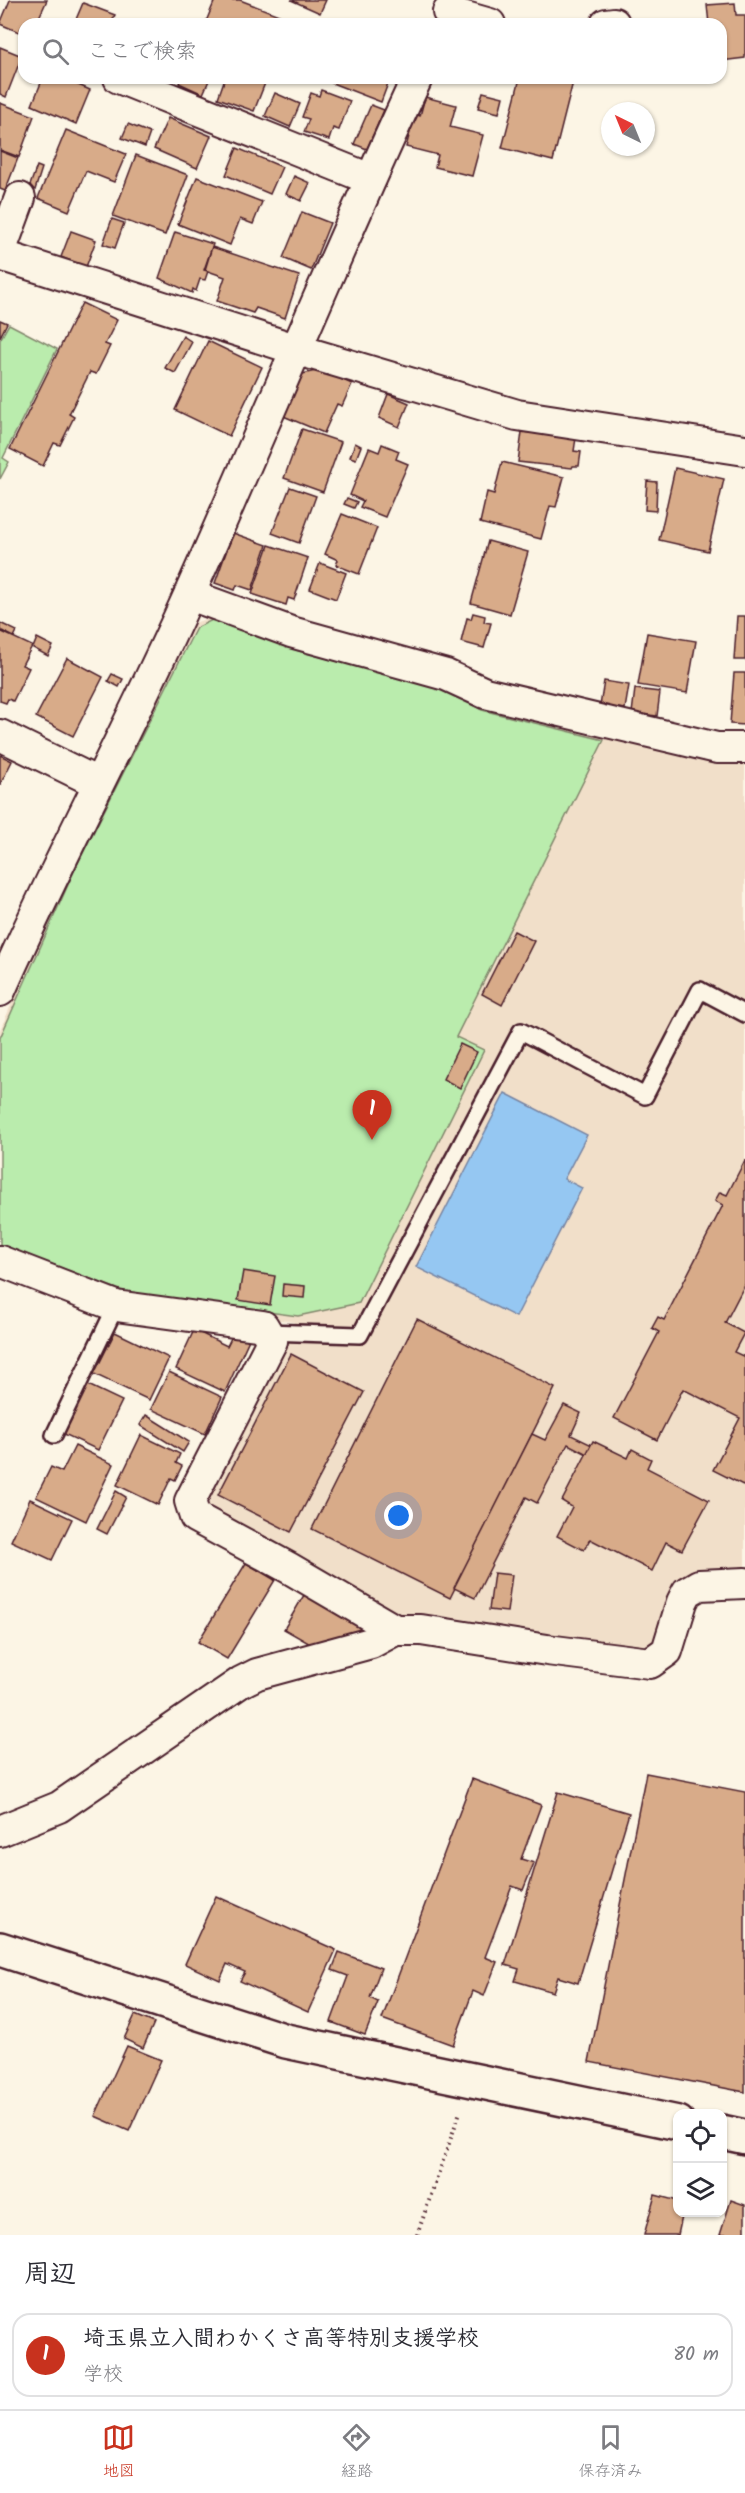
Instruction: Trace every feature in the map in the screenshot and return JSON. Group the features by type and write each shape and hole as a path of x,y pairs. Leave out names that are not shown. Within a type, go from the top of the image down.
{"street":[{"path":"448,12 469,18"},
{"path":"134,84 370,179"},
{"path":"0,992 98,783 145,692 370,179 414,84"},
{"path":"20,198 0,253 295,349 518,415 745,450"},
{"path":"189,595 291,632 446,675 485,693 717,748 745,748"},
{"path":"0,735 98,783"},
{"path":"0,1261 116,1306 262,1326 272,1341 189,1501 195,1517 289,1568 395,1630"},
{"path":"0,1831 59,1807 240,1682 256,1674 371,1643 395,1630 421,1630 547,1650 650,1663 667,1651 681,1602 687,1592 699,1585 745,1583"},
{"path":"0,1949 285,2041 673,2122"},
{"path":"727,2133 745,2137"}],"lane":[{"path":"266,1332 360,1335 521,1031 645,1096 700,990 745,1014"},
{"path":"54,1435 116,1306"}],"path":[{"path":"417,2235 472,2080"}],"shaded area":[{"path":"218,615 745,759 745,1573 691,1573 660,1642 645,1653 392,1616 206,1511 204,1497 294,1322 131,1299 0,1250 0,1030 73,867 144,728 191,624"}],"green space":[{"path":"9,324 57,349 3,458 9,462 0,479 0,340"},
{"path":"218,617 299,651 442,689 482,710 604,740 456,1037 484,1050 359,1303 298,1316 131,1294 0,1245 0,1038 75,869 196,628"}],"water":[{"path":"505,1093 587,1135 564,1179 582,1188 516,1317 416,1267"}],"building":[{"path":"10,0 47,0 39,18 18,18 18,32 0,24"},
{"path":"215,0 240,0 286,18 208,18"},
{"path":"291,0 326,0 320,13"},
{"path":"83,3 115,15 114,18 77,18"},
{"path":"735,3 736,15 745,15 745,58 727,60 727,18 708,18 707,5"},
{"path":"0,47 18,54 18,66 6,97 0,94"},
{"path":"41,84 76,84 90,90 76,124 32,105"},
{"path":"181,84 207,84 203,94"},
{"path":"223,84 265,84 254,111 218,98"},
{"path":"335,84 388,84 381,102"},
{"path":"518,84 572,84 553,161 502,148"},
{"path":"321,90 350,101 339,130 333,128 329,140 304,132 309,119 302,117 311,93 319,96"},
{"path":"483,92 503,97 499,113 478,108"},
{"path":"275,93 300,104 290,127 265,116"},
{"path":"425,97 456,105 450,127 483,135 472,176 435,167 438,155 406,147 415,114 420,116"},
{"path":"0,103 34,116 19,157 0,150"},
{"path":"371,105 384,110 367,149 354,144"},
{"path":"168,118 211,136 197,168 154,149"},
{"path":"128,124 150,133 145,147 122,138"},
{"path":"66,130 126,154 114,182 86,171 69,211 38,198"},
{"path":"237,148 282,167 270,194 226,175"},
{"path":"0,151 18,158 5,191 0,189"},
{"path":"136,155 188,175 165,235 113,216"},
{"path":"37,166 42,168 35,190 29,188"},
{"path":"294,176 310,183 301,201 286,194"},
{"path":"197,177 262,202 253,224 240,219 230,245 178,224"},
{"path":"302,212 330,223 311,270 283,258"},
{"path":"112,219 124,223 115,248 103,244"},
{"path":"71,231 96,240 86,267 61,257"},
{"path":"175,232 213,244 204,270 208,271 205,280 200,279 196,291 193,289 192,293 159,278"},
{"path":"212,247 299,276 285,318 256,308 253,313 217,301 225,277 205,270"},
{"path":"82,303 117,320 105,344 110,346 96,374 90,372 69,414 74,417 60,445 54,443 43,466 10,449"},
{"path":"0,320 7,323 0,337"},
{"path":"183,336 192,342 175,373 165,368"},
{"path":"208,341 262,367 229,436 175,410"},
{"path":"320,370 352,384 342,406 337,404 324,433 281,415 298,375"},
{"path":"388,394 409,403 399,427 379,418"},
{"path":"302,429 341,442 323,492 284,478"},
{"path":"522,432 576,438 574,451 581,452 579,466 572,468 518,462"},
{"path":"355,443 361,446 356,459 350,457"},
{"path":"382,444 399,451 396,459 408,464 385,517 360,507 363,501 350,495 369,448 379,452"},
{"path":"502,462 564,477 556,507 550,506 541,539 480,523 487,492 494,494"},
{"path":"675,468 724,479 708,551 659,540"},
{"path":"647,481 657,482 656,511 645,510"},
{"path":"290,487 316,496 299,543 272,533"},
{"path":"347,498 357,502 354,508 344,504"},
{"path":"342,514 377,528 359,574 336,565 338,560 325,554"},
{"path":"233,533 267,545 252,590 237,585 235,590 215,583"},
{"path":"488,541 528,552 510,614 471,603"},
{"path":"269,545 308,558 294,600 288,598 286,605 252,594"},
{"path":"320,563 346,573 336,599 310,589"},
{"path":"473,613 485,616 484,622 491,623 484,648 461,642 467,618 471,619"},
{"path":"737,616 745,616 745,660 734,660"},
{"path":"0,623 17,631 14,637 0,630"},
{"path":"0,631 32,646 22,665 29,668 13,701 8,699 6,703 0,701"},
{"path":"647,633 696,641 687,693 638,685"},
{"path":"37,638 53,646 48,656 33,648"},
{"path":"67,658 103,677 73,736 36,717"},
{"path":"734,673 745,673 745,725 730,724"},
{"path":"112,674 123,679 119,687 108,681"},
{"path":"604,681 629,685 625,709 600,706"},
{"path":"635,689 660,692 657,716 632,713"},
{"path":"0,755 12,761 0,785"},
{"path":"514,931 534,941 502,1005 482,994"},
{"path":"460,1044 477,1052 460,1088 443,1079"},
{"path":"745,1160 745,1284 725,1323 744,1333 734,1352 745,1357 745,1486 713,1470 740,1418 683,1389 657,1440 614,1418 659,1332 652,1328 658,1317 664,1320 723,1205 715,1201 720,1192 727,1195"},
{"path":"243,1271 275,1276 270,1305 238,1300"},
{"path":"283,1284 305,1286 304,1298 282,1296"},
{"path":"417,1319 555,1388 450,1598 312,1529"},
{"path":"236,1328 251,1335 225,1392 176,1369 194,1330 227,1346"},
{"path":"115,1332 169,1358 149,1400 94,1374"},
{"path":"291,1354 364,1392 291,1532 218,1495"},
{"path":"169,1372 222,1397 205,1434 151,1409"},
{"path":"86,1384 122,1401 98,1450 62,1433"},
{"path":"564,1405 581,1413 571,1435 592,1445 587,1454 568,1444 537,1503 526,1497 475,1598 454,1588 532,1434 545,1440"},
{"path":"146,1415 189,1442 183,1452 140,1425"},
{"path":"141,1435 180,1454 176,1463 182,1466 175,1480 171,1478 158,1505 117,1485"},
{"path":"593,1441 628,1458 632,1449 651,1459 647,1468 709,1500 682,1550 666,1542 652,1571 590,1539 584,1550 557,1536 572,1507 562,1501"},
{"path":"75,1446 113,1464 86,1521 36,1497 51,1467 62,1472"},
{"path":"116,1491 126,1497 107,1534 97,1529"},
{"path":"30,1499 72,1519 52,1560 11,1541"},
{"path":"246,1563 275,1580 227,1659 198,1642"},
{"path":"494,1573 512,1575 507,1612 489,1610"},
{"path":"304,1595 364,1629 361,1633 312,1645 284,1629"},
{"path":"646,1773 745,1792 745,2092 589,2062"},
{"path":"472,1779 541,1805 521,1859 534,1863 523,1890 512,1886 485,1957 497,1962 484,1996 473,1991 453,2045 382,2019"},
{"path":"558,1792 629,1813 578,1983 558,1977 553,1992 515,1981 519,1969 505,1965"},
{"path":"216,1896 336,1950 308,2012 240,1981 245,1972 227,1964 220,1980 185,1964"},
{"path":"339,1952 381,1968 370,1998 378,2002 365,2035 331,2022 348,1976 332,1970"},
{"path":"135,2015 154,2023 143,2048 124,2039"},
{"path":"127,2046 161,2060 129,2131 95,2116"},
{"path":"655,2195 673,2200 673,2217 682,2217 678,2235 644,2235"},
{"path":"731,2200 745,2205 745,2235 720,2235"}],"place":[{"name":"埼玉県立入間わかくさ高等特別支援学校","path":"372,1140"}]}
